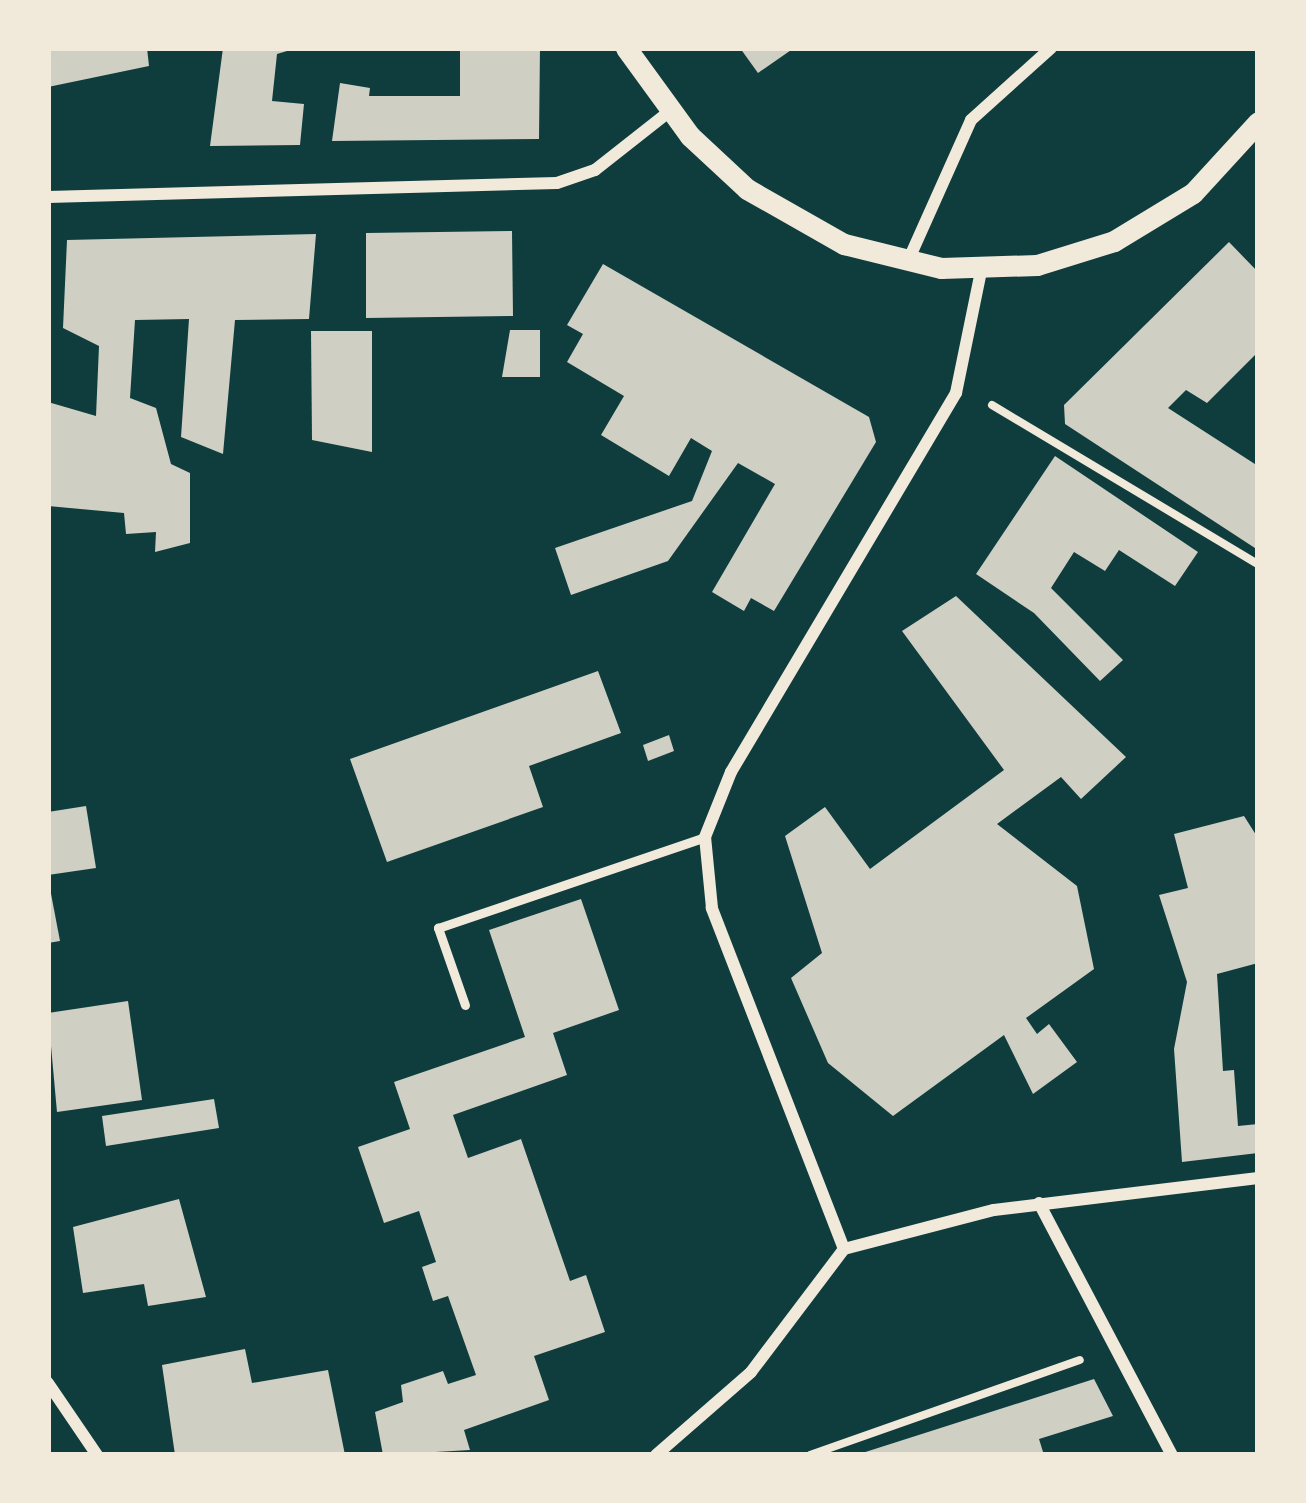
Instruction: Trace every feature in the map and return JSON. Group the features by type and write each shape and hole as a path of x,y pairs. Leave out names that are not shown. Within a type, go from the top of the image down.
{"street":[{"path":"626,48 670,111 796,221 907,263 981,271 1079,255 1138,230 1193,194 1258,122"},
{"path":"907,263 971,120 1051,48"},
{"path":"48,197 557,183 595,170 670,111"},
{"path":"844,1249 712,908 705,837 731,772 956,393 981,271"},
{"path":"656,1455 751,1372 844,1249 1039,1203 1258,1178"},
{"path":"1039,1203 1172,1455"},
{"path":"48,1383 97,1455"}],"lane":[{"path":"465,1005 438,928 705,837"}],"path":[{"path":"956,393 1053,434 1258,564"},
{"path":"810,1455 1115,1348"}],"building":[{"path":"48,48 147,48 149,66 48,87"},
{"path":"223,48 297,48 277,54 272,101 304,104 300,145 210,146"},
{"path":"460,48 540,48 539,139 332,141 340,83 370,88 369,96 460,96"},
{"path":"740,48 794,48 758,73"},
{"path":"512,231 513,316 366,318 366,233"},
{"path":"316,234 309,319 235,320 223,454 181,437 189,319 135,320 130,398 156,408 171,464 190,473 190,543 155,552 156,532 126,534 124,513 48,506 48,402 96,416 99,346 63,328 67,240"},
{"path":"1229,242 1258,272 1258,352 1207,403 1186,390 1168,408 1258,466 1258,550 1065,424 1064,405"},
{"path":"603,264 869,417 876,442 774,611 751,598 744,611 712,592 775,484 738,463 668,561 571,595 555,548 692,501 712,451 691,438 669,476 601,435 624,396 567,362 583,334 567,325"},
{"path":"510,330 540,330 540,377 502,377"},
{"path":"311,331 372,331 372,452 312,440"},
{"path":"1055,456 1198,552 1175,586 1119,550 1105,571 1074,552 1051,588 1123,660 1100,681 1034,613 976,574"},
{"path":"956,596 1126,757 1081,799 1061,777 997,824 1077,886 1094,969 1026,1018 1037,1034 1049,1024 1077,1062 1033,1094 1004,1035 893,1116 828,1063 791,978 822,953 785,836 825,807 870,869 1004,770 902,631"},
{"path":"598,671 621,733 529,766 543,807 387,862 350,759"},
{"path":"669,735 674,751 648,761 643,745"},
{"path":"86,806 96,868 48,875 48,812"},
{"path":"1244,816 1258,838 1258,963 1217,974 1223,1071 1234,1070 1238,1126 1258,1124 1258,1153 1182,1162 1174,1049 1187,982 1159,895 1188,888 1174,834"},
{"path":"48,878 60,941 48,943"},
{"path":"581,899 619,1010 553,1033 567,1075 453,1115 468,1158 521,1139 570,1281 586,1275 605,1332 534,1356 549,1400 464,1430 470,1450 383,1455 375,1412 403,1402 401,1385 443,1371 448,1384 476,1375 448,1296 433,1301 422,1267 436,1262 419,1211 384,1223 358,1147 410,1129 394,1082 525,1037 489,930"},
{"path":"128,1001 142,1100 57,1112 48,1013"},
{"path":"214,1099 219,1128 106,1146 102,1116"},
{"path":"179,1199 206,1297 148,1306 144,1284 83,1293 73,1227"},
{"path":"245,1349 252,1383 328,1370 345,1455 175,1455 162,1365"},
{"path":"1094,1379 1113,1416 1039,1439 1044,1455 856,1455"}]}
